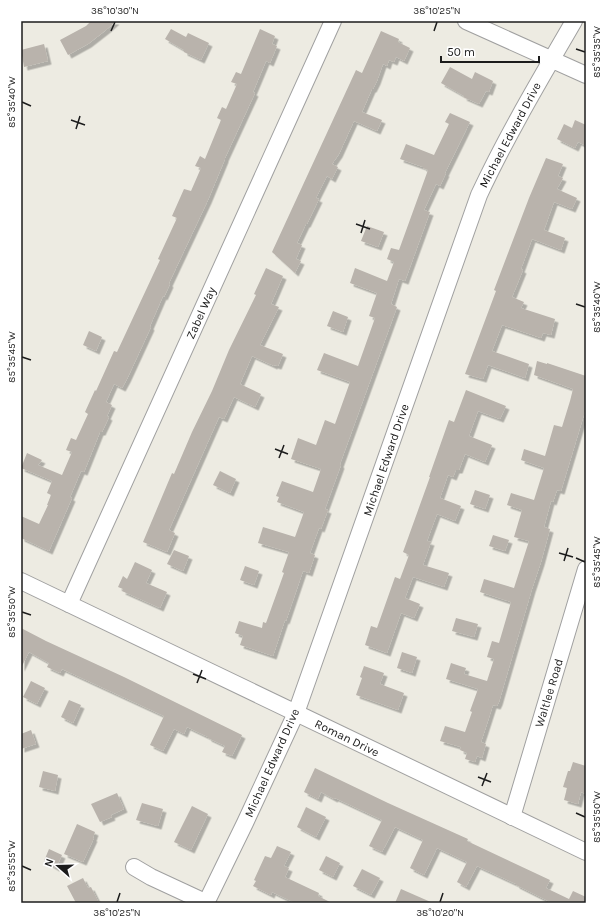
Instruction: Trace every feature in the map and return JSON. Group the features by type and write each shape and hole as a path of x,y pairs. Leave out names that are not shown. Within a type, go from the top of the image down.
{"street":[{"name":"Zabel Way","path":"69,604 333,21"},
{"path":"466,21 586,75"},
{"name":"Michael Edward Drive","path":"207,903 296,713 479,195 493,165 551,59 574,21"},
{"name":"Waltlee Road","path":"512,817 586,570"},
{"name":"Roman Drive","path":"21,581 586,852"},
{"path":"134,867 151,877 207,903"}],"building":[{"path":"91,21 116,21 88,44 68,55 60,40 86,26"},
{"path":"171,29 186,37 188,33 209,43 201,60 184,52 184,50 165,39"},
{"path":"260,29 275,36 272,44 277,46 270,63 266,61 253,92 255,93 127,379 122,388 114,384 106,402 112,405 107,416 109,417 102,432 100,432 84,472 81,471 70,497 72,498 49,551 21,538 21,516 39,524 48,505 51,495 47,493 52,481 21,468 27,453 42,460 38,465 62,475 72,452 66,450 71,438 76,440 88,414 85,412 95,390 96,391 114,351 117,352 160,260 158,259 177,218 172,216 184,189 191,191 201,168 195,166 200,156 205,159 221,120 217,118 222,107 226,109 237,84 231,82 236,72 241,74"},
{"path":"381,31 399,39 398,42 410,48 404,61 396,57 394,62 389,60 387,66 383,64 377,81 362,112 382,120 377,131 354,121 339,154 332,164 338,167 332,179 327,176 316,198 319,199 297,243 302,245 296,259 301,261 295,273 272,252 356,70 362,73"},
{"path":"44,44 48,61 24,67 21,50"},
{"path":"450,67 472,79 475,72 493,81 489,92 486,91 479,104 463,97 464,96 441,83"},
{"path":"450,113 470,122 440,186 436,184 424,210 430,212 405,281 399,279 391,304 397,307 340,464 341,465 325,509 328,510 321,529 319,528 310,553 315,555 309,573 303,571 273,656 240,645 243,636 235,633 239,621 262,628 263,622 266,623 284,573 282,572 289,552 258,543 263,527 295,537 304,512 277,502 279,497 276,496 282,481 313,492 321,469 291,459 298,438 316,445 325,420 335,424 350,382 317,370 324,353 358,366 375,318 369,316 377,293 350,283 355,268 387,281 394,262 387,259 391,248 399,250 428,170 400,159 406,144 434,155 449,124 445,122"},
{"path":"575,120 586,125 586,146 578,142 575,148 557,139 564,124 572,128"},
{"path":"546,158 563,164 558,176 563,178 557,189 577,198 572,209 554,202 544,230 565,238 561,250 532,239 521,269 523,270 512,297 524,302 521,308 555,319 551,335 543,333 541,338 502,325 492,351 529,364 525,378 488,365 483,379 465,374 496,291 494,290"},
{"path":"367,226 384,232 378,247 361,241"},
{"path":"266,268 283,276 271,304 279,307 260,345 283,354 278,366 274,366 252,356 240,384 261,394 255,407 234,397 224,419 219,417 169,530 175,533 167,552 143,542 172,473 174,474 229,350 256,295 254,294"},
{"path":"333,311 348,317 343,332 327,326"},
{"path":"89,331 102,337 96,351 83,345"},
{"path":"537,361 586,376 586,408 561,491 557,490 553,502 551,501 544,527 550,529 541,562 499,702 497,706 493,705 481,742 486,744 482,758 477,756 475,762 465,759 467,753 460,750 461,747 440,741 445,726 465,732 472,712 470,711 478,689 446,679 451,663 466,668 464,674 487,681 494,659 487,657 492,641 499,643 511,602 480,592 484,579 514,588 529,541 514,537 522,510 507,505 511,493 534,500 544,468 521,460 524,449 545,456 554,425 562,427 570,401 573,389 534,375"},
{"path":"466,390 506,406 500,419 478,411 469,436 492,445 485,462 465,454 459,470 456,470 453,477 448,475 440,498 461,506 455,521 437,514 427,541 431,542 423,565 449,573 444,587 413,577 405,598 420,604 414,618 401,613 387,653 365,645 371,626 377,628 395,577 400,579 409,555 403,552 429,477 449,420 454,422"},
{"path":"220,471 236,479 230,493 213,485"},
{"path":"475,490 490,495 485,509 470,504"},
{"path":"493,535 509,540 505,551 489,546"},
{"path":"174,550 189,556 183,571 167,564"},
{"path":"135,562 152,570 146,583 167,592 160,608 122,591 123,589 118,587 123,576 127,579"},
{"path":"245,566 259,571 254,585 240,580"},
{"path":"456,618 478,624 474,637 452,631"},
{"path":"21,628 242,735 232,756 222,752 225,746 187,727 184,734 174,729 163,751 150,745 164,716 62,669 60,673 47,667 49,663 29,652 21,668"},
{"path":"402,652 417,657 412,673 397,668"},
{"path":"364,666 384,673 380,684 404,693 398,710 356,695 362,678 360,677"},
{"path":"31,681 45,688 37,704 23,697"},
{"path":"69,700 81,705 73,723 61,717"},
{"path":"31,730 36,744 21,749 21,734"},
{"path":"573,762 586,766 586,794 581,792 578,804 564,800 567,788 563,787 568,771 570,771"},
{"path":"315,768 468,839 467,841 550,880 546,888 569,899 573,891 586,897 586,903 552,903 477,866 466,887 457,882 467,862 437,848 424,875 410,868 423,840 395,827 382,852 369,846 382,820 321,792 318,799 304,792"},
{"path":"43,771 58,775 55,791 39,787"},
{"path":"117,793 124,809 111,815 112,817 100,822 91,804"},
{"path":"142,803 163,809 158,826 136,820"},
{"path":"192,806 208,814 191,850 174,842"},
{"path":"306,807 326,817 316,837 297,827"},
{"path":"77,824 95,832 94,838 83,862 64,854"},
{"path":"277,846 291,852 284,866 289,868 285,877 319,893 318,896 332,903 295,903 272,892 271,895 253,886 256,881 254,880 265,856 271,858"},
{"path":"49,849 62,855 56,868 44,861"},
{"path":"326,856 340,863 333,877 319,870"},
{"path":"362,869 380,878 371,895 353,886"},
{"path":"83,878 88,888 91,887 99,903 76,903 67,886"},
{"path":"401,889 433,903 395,903"}]}
